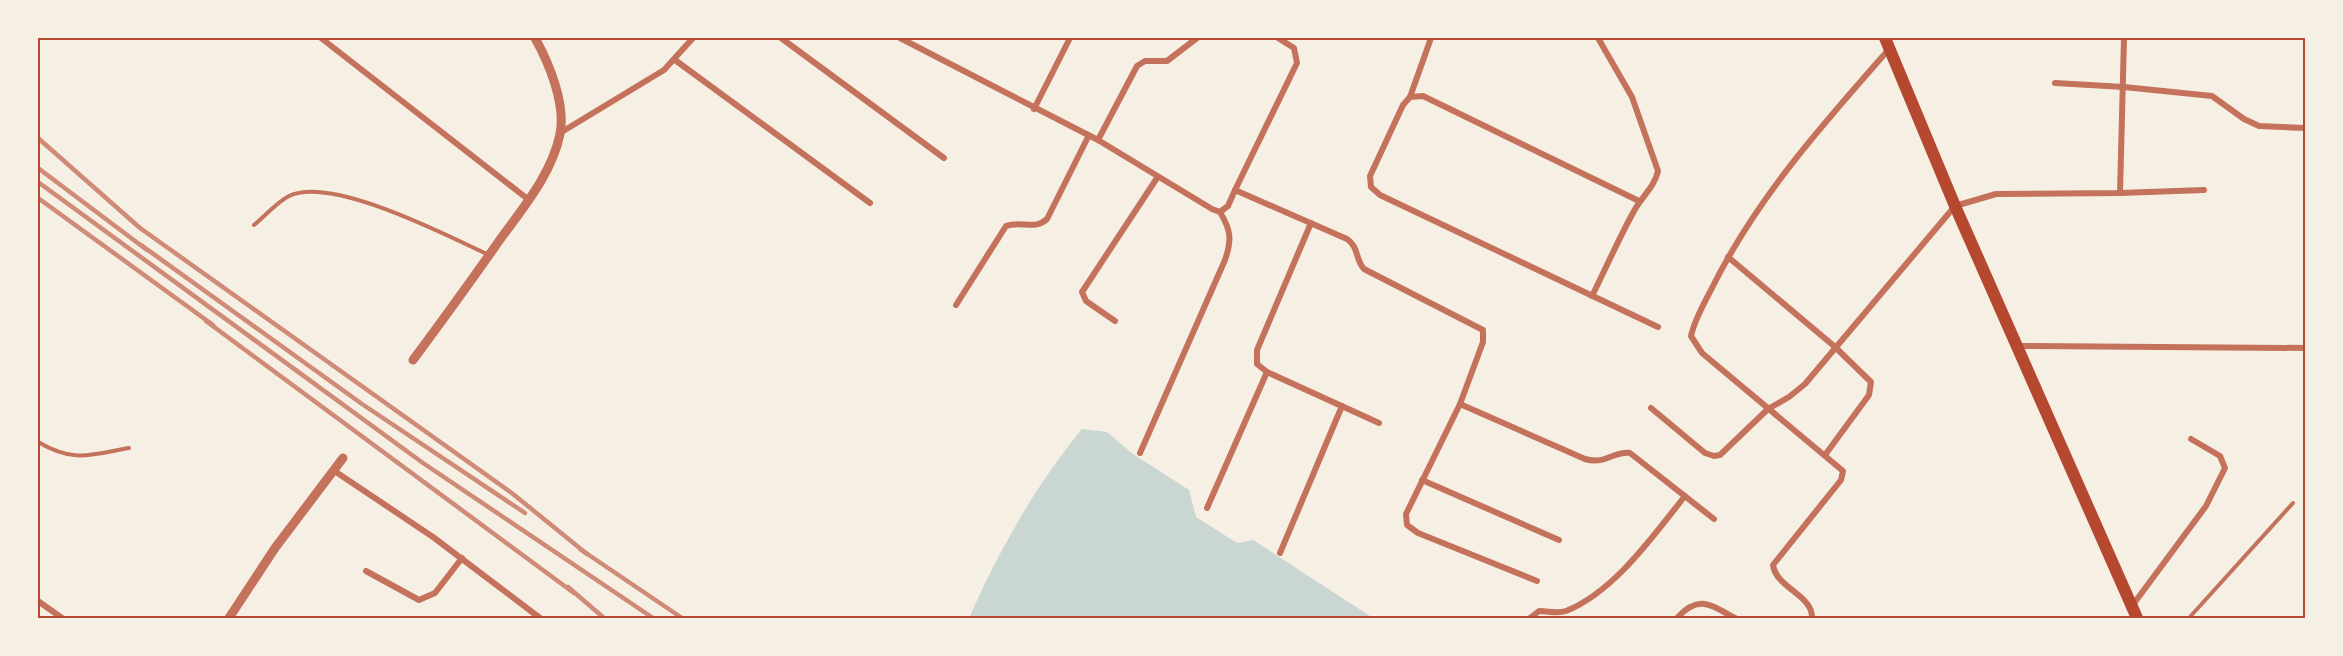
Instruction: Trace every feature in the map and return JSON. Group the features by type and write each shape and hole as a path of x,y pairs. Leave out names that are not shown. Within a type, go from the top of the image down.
{"main road":[{"path":"1888,43 1955,206 2134,613"}],"street":[{"path":"321,38 529,200"},
{"path":"413,360 529,200 548,167 560,133 559,102 544,55 535,38"},
{"path":"560,133 643,84 675,60 693,38"},
{"path":"781,38 944,158"},
{"path":"900,38 1098,140 1157,178 1220,212 1229,227 1231,241 1225,260 1140,453"},
{"path":"1034,109 1070,38"},
{"path":"1098,140 1137,66 1144,61 1167,61 1197,38"},
{"path":"1220,212 1228,206 1297,63 1294,48 1278,38"},
{"path":"1431,38 1410,97 1402,105 1370,176 1371,187 1380,195 1658,327"},
{"path":"1592,296 1639,201 1656,179 1657,163 1632,96 1598,38"},
{"path":"2120,193 2124,38"},
{"path":"1812,618 1810,608 1778,576 1773,566 1844,476 1840,467 1702,353 1692,341 1693,327 1728,257 1804,145 1888,43"},
{"path":"675,60 870,203"},
{"path":"2055,83 2212,96 2244,119 2259,126 2306,128"},
{"path":"1410,97 1424,96 1639,201"},
{"path":"956,305 998,235 1006,226 1014,223 1041,225 1047,219 1088,136"},
{"path":"1115,321 1086,301 1082,292 1157,178"},
{"path":"1235,190 1353,243 1358,263 1364,269 1481,327 1484,333 1483,342 1460,404 1406,514 1407,525 1429,537 1537,581"},
{"path":"1651,408 1705,453 1714,456 1726,450 1768,409 1790,397 1805,384 1834,346 1955,206 1996,194 2204,190"},
{"path":"1311,223 1257,351 1257,364 1267,372 1379,423"},
{"path":"1728,257 1834,346 1868,378 1872,386 1825,455"},
{"path":"2018,346 2306,348"},
{"path":"1207,508 1267,372"},
{"path":"1460,404 1585,459 1601,462 1624,452 1630,453 1714,519"},
{"path":"1280,553 1342,406"},
{"path":"2134,613 2206,506 2225,468 2220,456 2191,439"},
{"path":"229,618 275,548 343,458"},
{"path":"333,470 462,558 540,618"},
{"path":"1422,480 1559,540"},
{"path":"1530,618 1539,611 1565,611 1599,590 1639,554 1685,496"},
{"path":"366,571 419,600 435,593 462,558"},
{"path":"38,601 62,618"},
{"path":"1677,618 1687,608 1704,603 1735,618"}],"lane":[{"path":"254,225 290,196 313,191 342,196 380,208 489,256"},
{"path":"38,442 63,455 77,457 129,448"},
{"path":"2189,618 2293,503"}],"shaded area":[{"path":"1082,429 1107,432 1133,454 1189,490 1196,517 1237,543 1253,540 1373,618 969,618 992,568 1019,520 1049,473"}],"railway":[{"path":"38,138 140,228 513,494 587,554"},
{"path":"38,168 147,250"},
{"path":"38,182 423,463 653,618"},
{"path":"38,198 213,325"},
{"path":"141,245 362,404 525,513"},
{"path":"206,321 574,593"},
{"path":"580,549 682,618"},
{"path":"568,587 604,618"}]}
